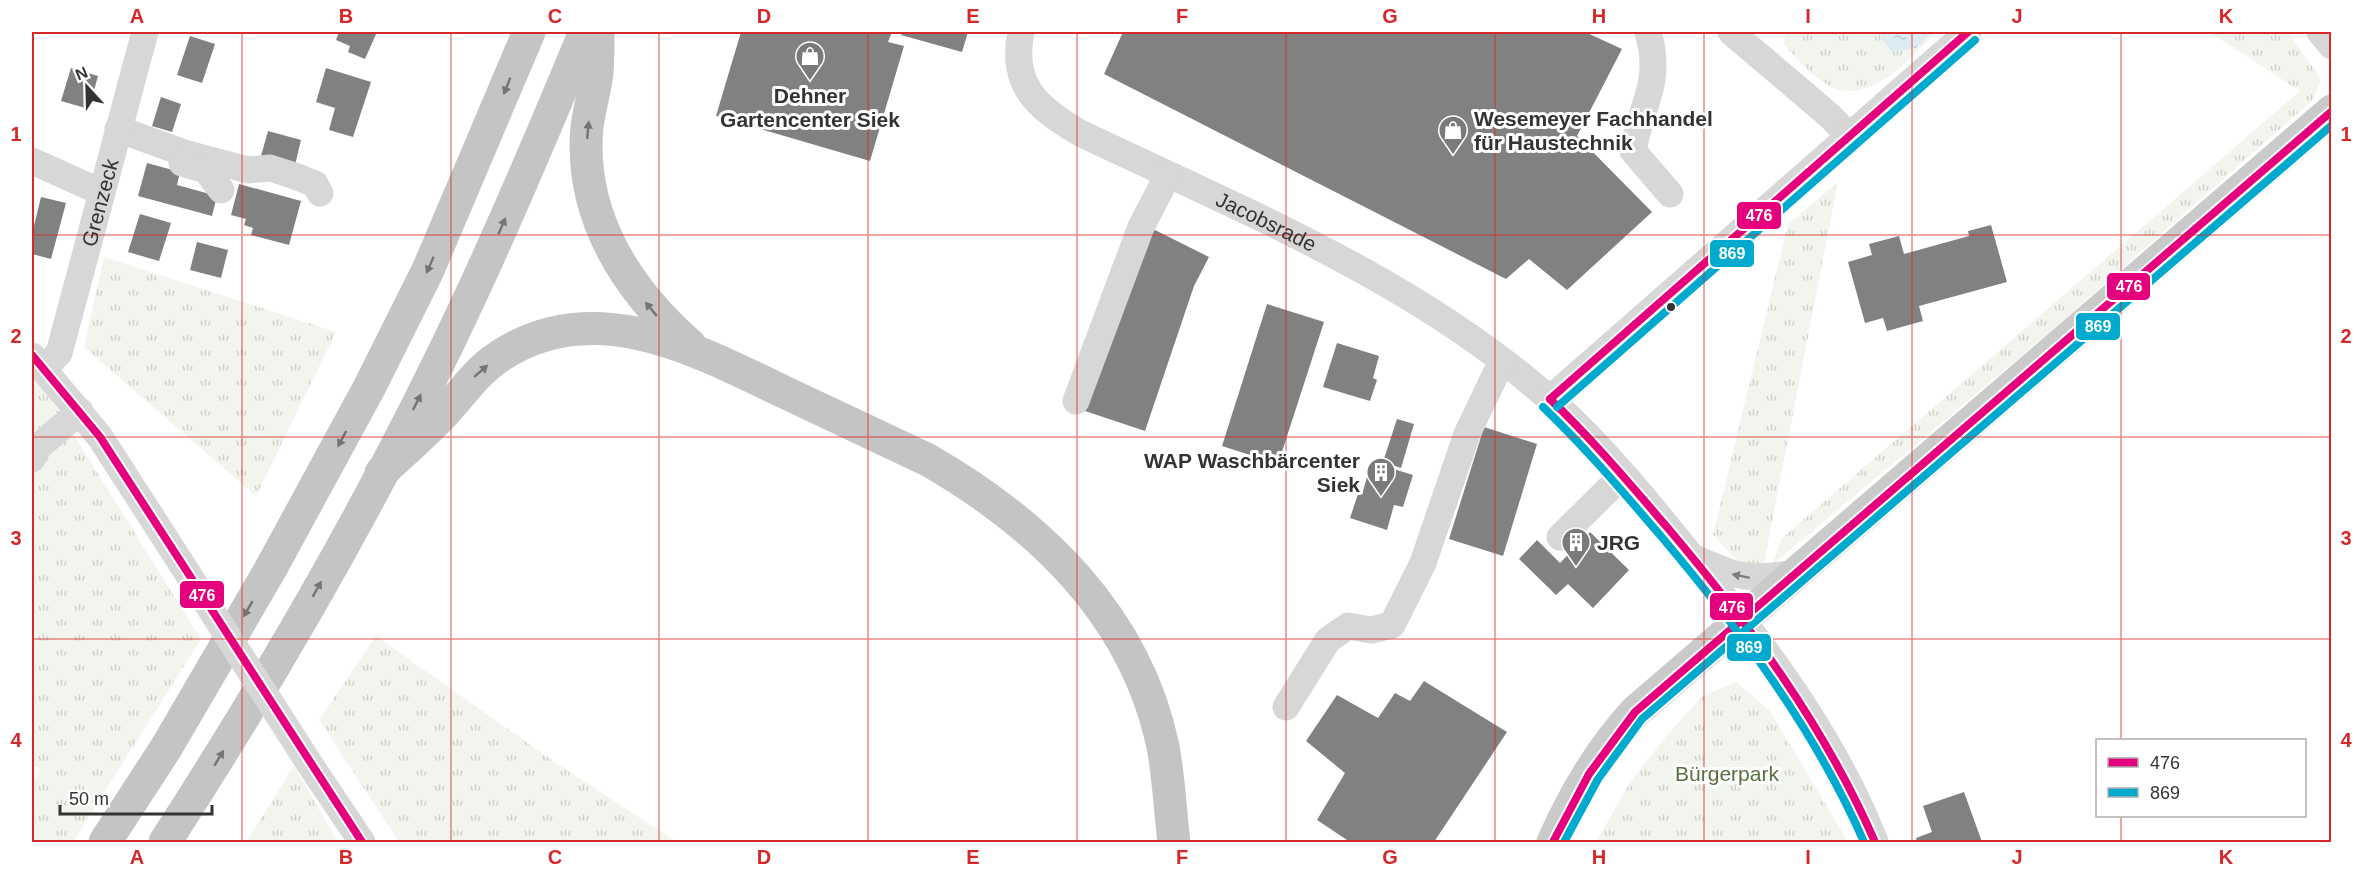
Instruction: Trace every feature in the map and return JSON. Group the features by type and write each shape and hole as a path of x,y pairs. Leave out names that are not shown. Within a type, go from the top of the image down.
{"highway":[{"path":"105,843 166,748 270,570 369,388 428,270 492,125 529,32"},
{"path":"165,843 288,640 381,473 471,295 585,32"},
{"path":"598,32 597,73 587,147 592,196 599,222 609,247 640,296 659,319 693,348"},
{"path":"381,473 443,414 477,373 499,357 534,338 589,328 617,329 693,348 928,460 992,499 1032,532 1080,581 1114,626 1144,686 1163,749 1182,788 1194,843"},
{"path":"1163,749 1174,843"},
{"path":"1169,802 1180,843"}],"main road":[{"path":"1553,843 1581,784 1602,750 1643,705 2331,111"}],"street":[{"name":"Grenzeck","path":"38,362 59,353 145,32"},
{"name":"Jacobsrade","path":"1021,32 1019,63 1028,92 1036,102 1080,133 1353,267 1445,321 1502,361 1550,399 1623,475 1742,619 1786,681 1827,747 1875,843"},
{"path":"1648,32 1654,57 1653,79 1633,151 1670,194"},
{"path":"1731,32 1830,116 1849,136"},
{"path":"1550,399 1968,32"},
{"path":"2320,32 2331,46"},
{"path":"117,135 206,170 221,190"},
{"path":"117,135 248,170 270,168 315,184 320,193"},
{"path":"32,161 101,192"},
{"path":"1076,402 1141,227 1168,175"},
{"path":"1286,707 1328,640 1348,626 1371,630 1392,625 1423,563 1467,434 1502,361"},
{"path":"38,362 80,411 141,498 362,843"},
{"path":"32,459 37,448 80,411"},
{"path":"1560,537 1623,475"},
{"name":"Jacobsrade","path":"1691,556 1739,576 1755,579 1794,573"}],"green space":[{"path":"1786,32 1937,32 1892,74 1866,88 1852,91 1829,86 1808,70 1783,44"},
{"path":"2209,32 2288,32 2321,79 2314,99 2050,332 1773,564 1781,539 2300,91"},
{"path":"1838,182 1764,563 1741,564 1713,535 1788,224"},
{"path":"104,257 336,332 256,496 84,347"},
{"path":"32,368 201,639 73,842 32,842 32,783 41,769 32,765"},
{"path":"376,636 556,763 677,842 399,842 319,720"},
{"name":"Bürgerpark","path":"1736,682 1770,711 1848,842 1596,842 1629,784 1667,735 1703,696"},
{"path":"294,766 338,842 246,842"}],"water":[{"path":"1878,32 1933,32 1916,48 1892,52"}],"building":[{"path":"339,32 377,32 365,59 348,52 350,46 336,40"},
{"name":"Dehner Gartencenter Siek","path":"741,32 892,32 888,42 904,46 870,161 716,116"},
{"name":"Dehner Gartencenter Siek","path":"902,32 968,32 962,52 901,35"},
{"path":"1123,32 1585,32 1622,49 1577,136 1652,212 1567,290 1529,259 1506,279 1104,74"},
{"path":"190,36 215,44 202,83 177,75"},
{"path":"71,68 98,76 89,109 61,101"},
{"path":"326,68 371,82 353,137 329,130 335,108 316,102"},
{"path":"161,97 181,104 172,132 152,126"},
{"path":"268,131 301,140 295,165 261,156"},
{"path":"147,163 180,172 177,185 217,196 212,216 138,196"},
{"path":"239,184 301,201 289,245 251,235 253,228 244,225 246,219 231,215"},
{"path":"41,197 66,203 51,259 32,254 32,234"},
{"path":"140,214 171,223 159,261 128,252"},
{"path":"1991,225 2007,282 1919,306 1923,321 1887,331 1883,318 1865,323 1848,262 1872,255 1869,244 1899,236 1904,254 1969,236 1968,231"},
{"path":"1151,228 1209,257 1194,286 1145,431 1085,411 1134,264"},
{"path":"197,242 228,250 221,278 190,270"},
{"path":"1267,304 1324,322 1278,464 1222,446"},
{"path":"1337,343 1379,356 1373,378 1377,380 1370,401 1323,387"},
{"path":"1397,419 1414,424 1401,468 1383,462"},
{"path":"1484,427 1537,444 1503,556 1449,539"},
{"name":"WAP Waschbärcenter Siek","path":"1381,465 1413,475 1403,507 1394,505 1387,530 1350,518 1359,491 1363,491 1367,477 1376,480"},
{"name":"JRG","path":"1590,532 1629,570 1593,608 1568,584 1556,595 1519,559 1537,540 1560,563"},
{"path":"1424,681 1507,732 1434,842 1350,842 1317,820 1345,773 1306,741 1337,695 1378,718 1395,693 1410,701"},
{"path":"1964,792 1982,842 1917,842 1916,838 1932,832 1923,806"}],"transit line":[{"name":"476","path":"1550,399 1968,32"},
{"name":"869","path":"1557,407 1975,40"},
{"name":"476","path":"1553,842 1589,774 1635,712 2332,111"},
{"name":"869","path":"1564,842 1598,779 1642,719 2332,125"},
{"name":"476","path":"32,355 100,437 362,842"},
{"name":"476","path":"1550,399 1595,445 1667,527 1755,638 1783,677 1833,757 1875,842"},
{"name":"869","path":"1543,407 1588,453 1660,535 1747,644 1799,720 1844,800 1864,842"}],"place":[{"name":"Dehner Gartencenter Siek","path":"810,82"},
{"name":"Wesemeyer Fachhandel für Haustechnik","path":"1453,156"},
{"name":"WAP Waschbärcenter Siek","path":"1381,498"},
{"name":"JRG","path":"1576,568"}]}
